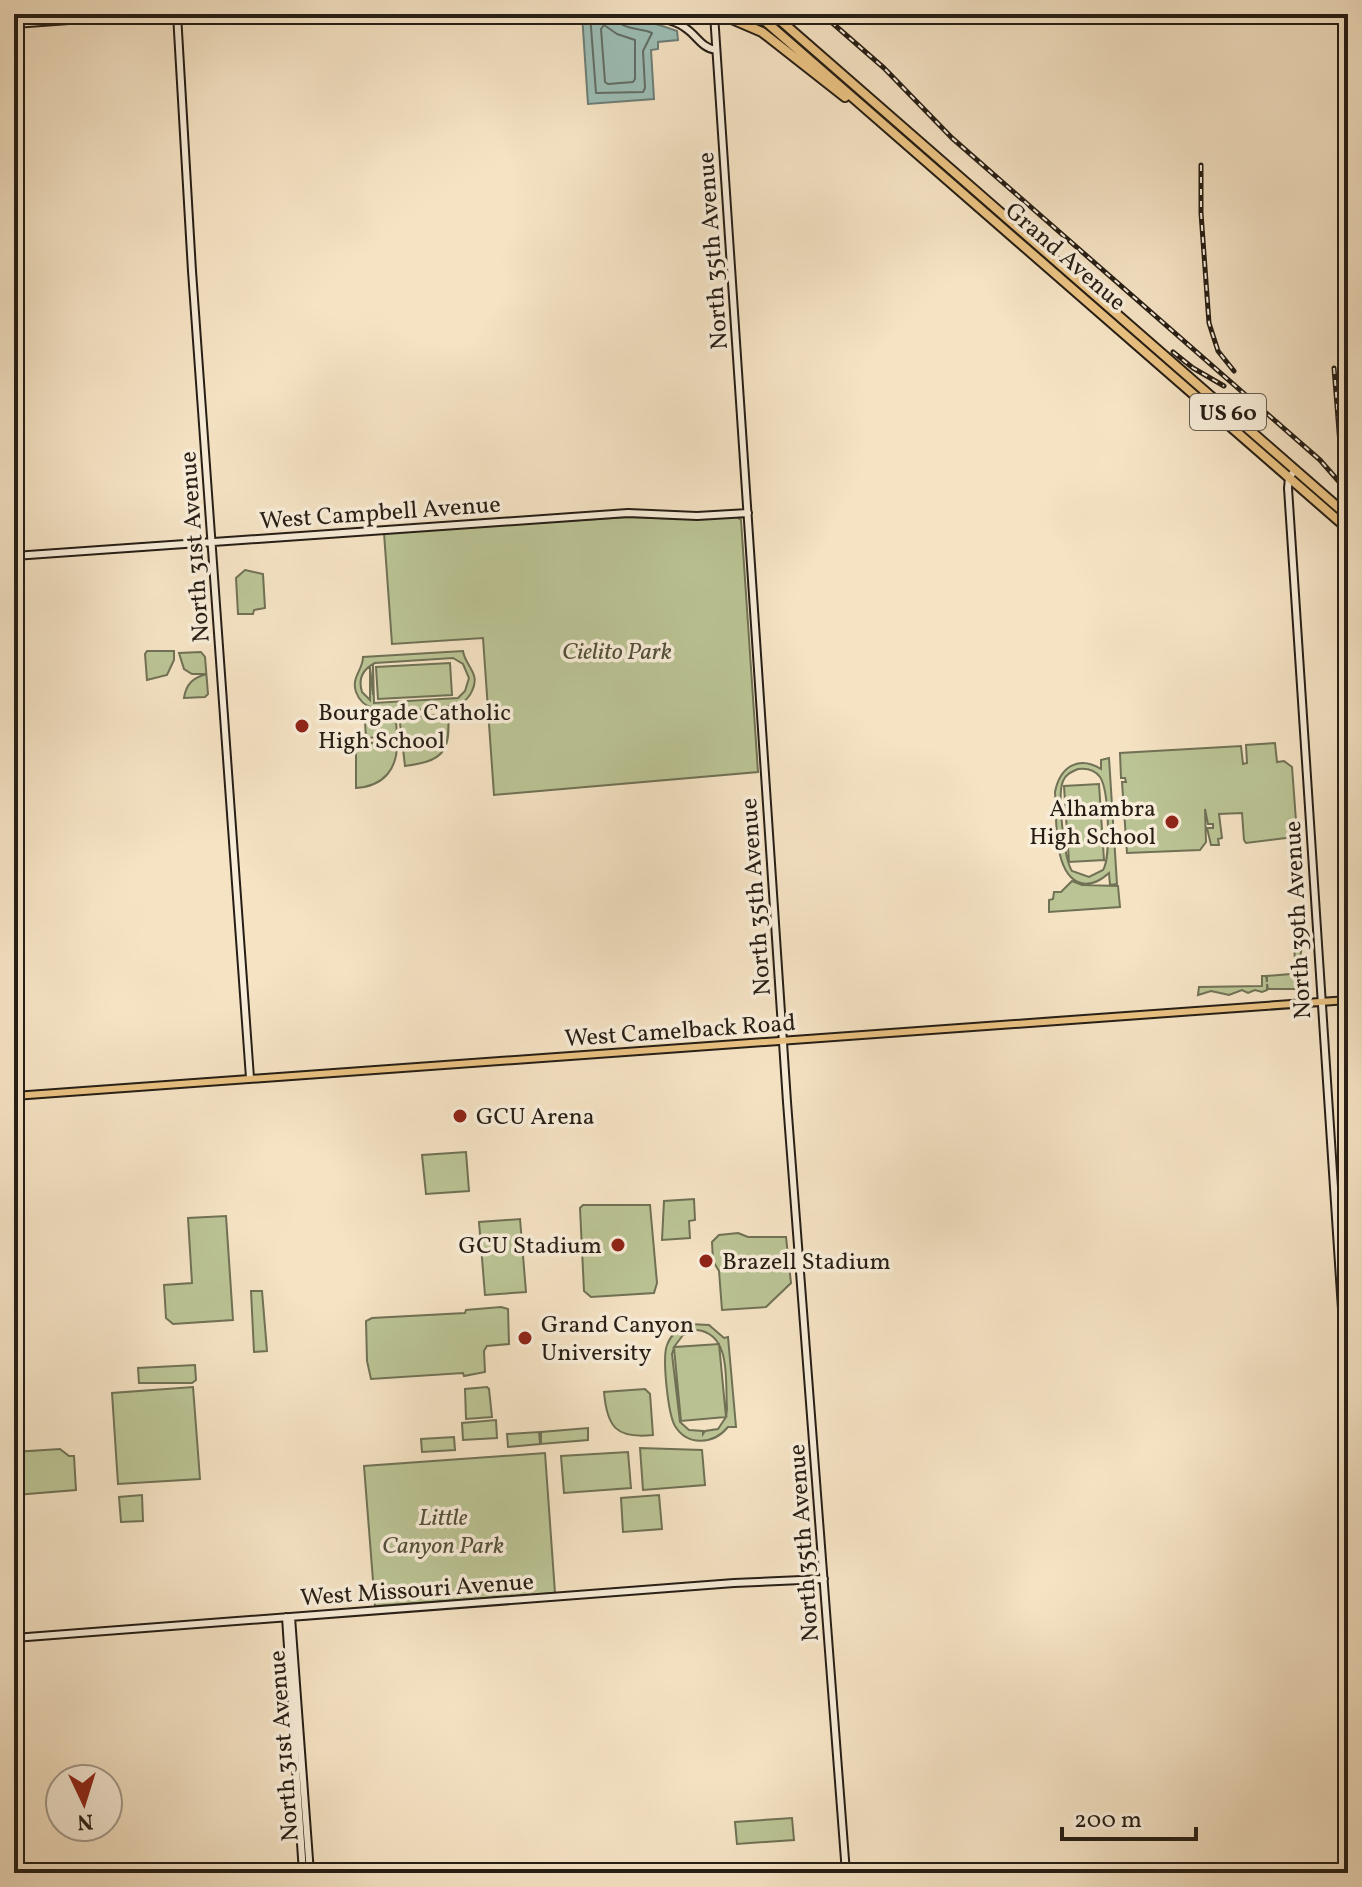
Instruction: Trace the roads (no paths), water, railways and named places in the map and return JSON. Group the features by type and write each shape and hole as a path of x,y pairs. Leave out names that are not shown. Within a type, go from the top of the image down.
{"highway":[{"name":"Grand Avenue","path":"757,14 901,126 1144,345"},
{"name":"Grand Avenue","path":"773,14 799,44 889,129 1144,345 1292,474 1348,529"},
{"path":"717,16 753,27 844,96 867,109"},
{"path":"889,129 901,126"},
{"name":"Grand Avenue","path":"1292,474 1348,516"}],"main road":[{"name":"West Camelback Road","path":"14,1096 1348,1000"}],"street":[{"path":"14,24 152,14"},
{"name":"North 31st Avenue","path":"177,14 183,143 250,1078"},
{"path":"638,14 676,22 693,33 706,48 716,50"},
{"name":"North 35th Avenue","path":"717,16 716,50 783,1041 846,1873"},
{"name":"North 39th Avenue","path":"1292,474 1290,535 1346,1370"},
{"name":"West Campbell Avenue","path":"14,556 628,513 697,516 748,513"},
{"name":"West Missouri Avenue","path":"14,1638 734,1583 824,1579"},
{"name":"North 31st Avenue","path":"288,1617 303,1873"},
{"name":"North 31st Avenue","path":"298,1757 310,1873"}],"water":[{"path":"582,14 630,18 677,31 678,40 658,42 658,49 651,50 654,99 588,104"}],"railway":[{"path":"822,14 884,68 952,138 1320,460 1348,492"},
{"path":"1201,165 1201,213 1209,323 1218,351 1234,371"},
{"path":"1173,352 1224,386"},
{"path":"1334,368 1340,444 1348,475"}],"place":[{"name":"Bourgade Catholic High School","path":"302,726"},
{"name":"Alhambra High School","path":"1172,822"},
{"name":"GCU Arena","path":"460,1116"},
{"name":"GCU Stadium","path":"618,1245"},
{"name":"Brazell Stadium","path":"706,1261"},
{"name":"Grand Canyon University","path":"525,1338"}],"park label":[{"name":"Cielito Park","path":"617,651"},
{"name":"Little Canyon Park","path":"443,1531"}]}
